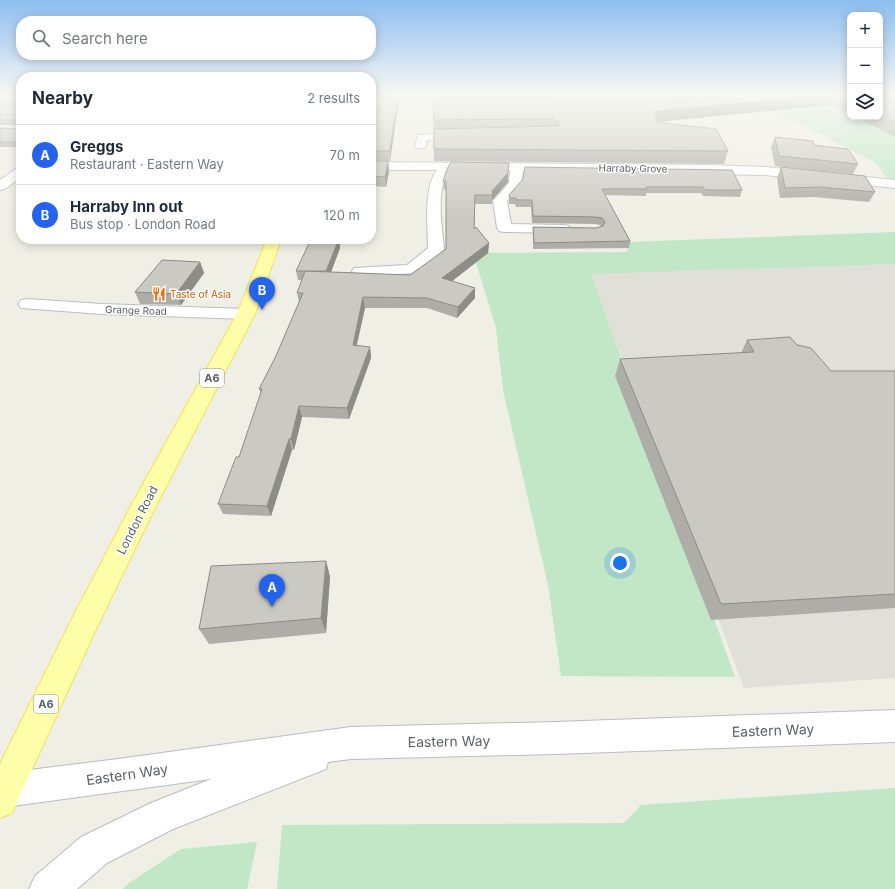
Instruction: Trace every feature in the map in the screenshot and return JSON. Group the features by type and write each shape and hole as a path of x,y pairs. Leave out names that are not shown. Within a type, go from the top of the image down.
{"main road":[{"name":"London Road","path":"2,794 87,618 140,513 246,314 272,244"}],"street":[{"path":"421,146 422,137 475,136"},
{"name":"Harraby Grove","path":"376,166 765,171 895,184"},
{"path":"360,272 411,270 436,249 434,204 438,177 446,167"},
{"path":"517,168 515,184 500,201 504,228 580,229"},
{"path":"0,186 16,175"},
{"name":"Grange Road","path":"27,304 102,309 246,314"},
{"name":"Eastern Way","path":"2,794 351,742 554,738 895,726"},
{"path":"48,889 94,850 163,815 351,742"}],"shaded area":[{"path":"895,264 895,678 744,688 590,273"}],"green space":[{"path":"823,135 892,135 895,137 895,180 889,179 884,175 878,164"},
{"path":"895,232 895,264 591,274 735,677 561,676 548,585 503,390 496,328 473,253 627,252 629,242"},
{"path":"895,788 895,889 277,889 282,825 624,823 641,805"},
{"path":"257,842 247,889 123,889 129,883 181,849"}],"building":[{"path":"0,135 16,135 16,142 0,142"},
{"path":"376,135 392,135 390,151 376,151"},
{"path":"434,135 720,135 728,151 434,149"},
{"path":"775,137 813,141 814,145 848,149 858,164 779,156"},
{"path":"376,161 388,161 385,177 376,176"},
{"path":"451,162 509,163 508,173 492,191 493,195 475,195 474,229 476,227 489,243 442,278 475,288 458,307 427,298 363,297 353,345 370,347 347,408 299,406 291,439 289,439 267,506 218,504 236,457 239,457 262,389 259,389 275,358 303,293 297,293 305,271 410,275 446,249 446,181 443,181"},
{"path":"525,167 732,170 742,190 705,190 703,187 602,189 630,241 534,243 533,227 596,228 603,226 605,222 602,218 596,217 533,216 532,200 516,200 516,198 510,198 509,195 523,179"},
{"path":"781,167 865,176 875,192 819,187 785,188"},
{"path":"309,244 337,244 326,271 296,271"},
{"path":"162,260 200,262 176,294 135,292"},
{"path":"790,337 797,345 811,348 831,371 895,371 895,594 721,604 620,359 754,352 747,340"},
{"path":"326,561 321,618 199,629 211,566"}],"place":[{"name":"Taste of Asia","path":"159,294"},
{"name":"Harraby Inn out","path":"262,310"},
{"name":"Greggs","path":"272,607"}]}
